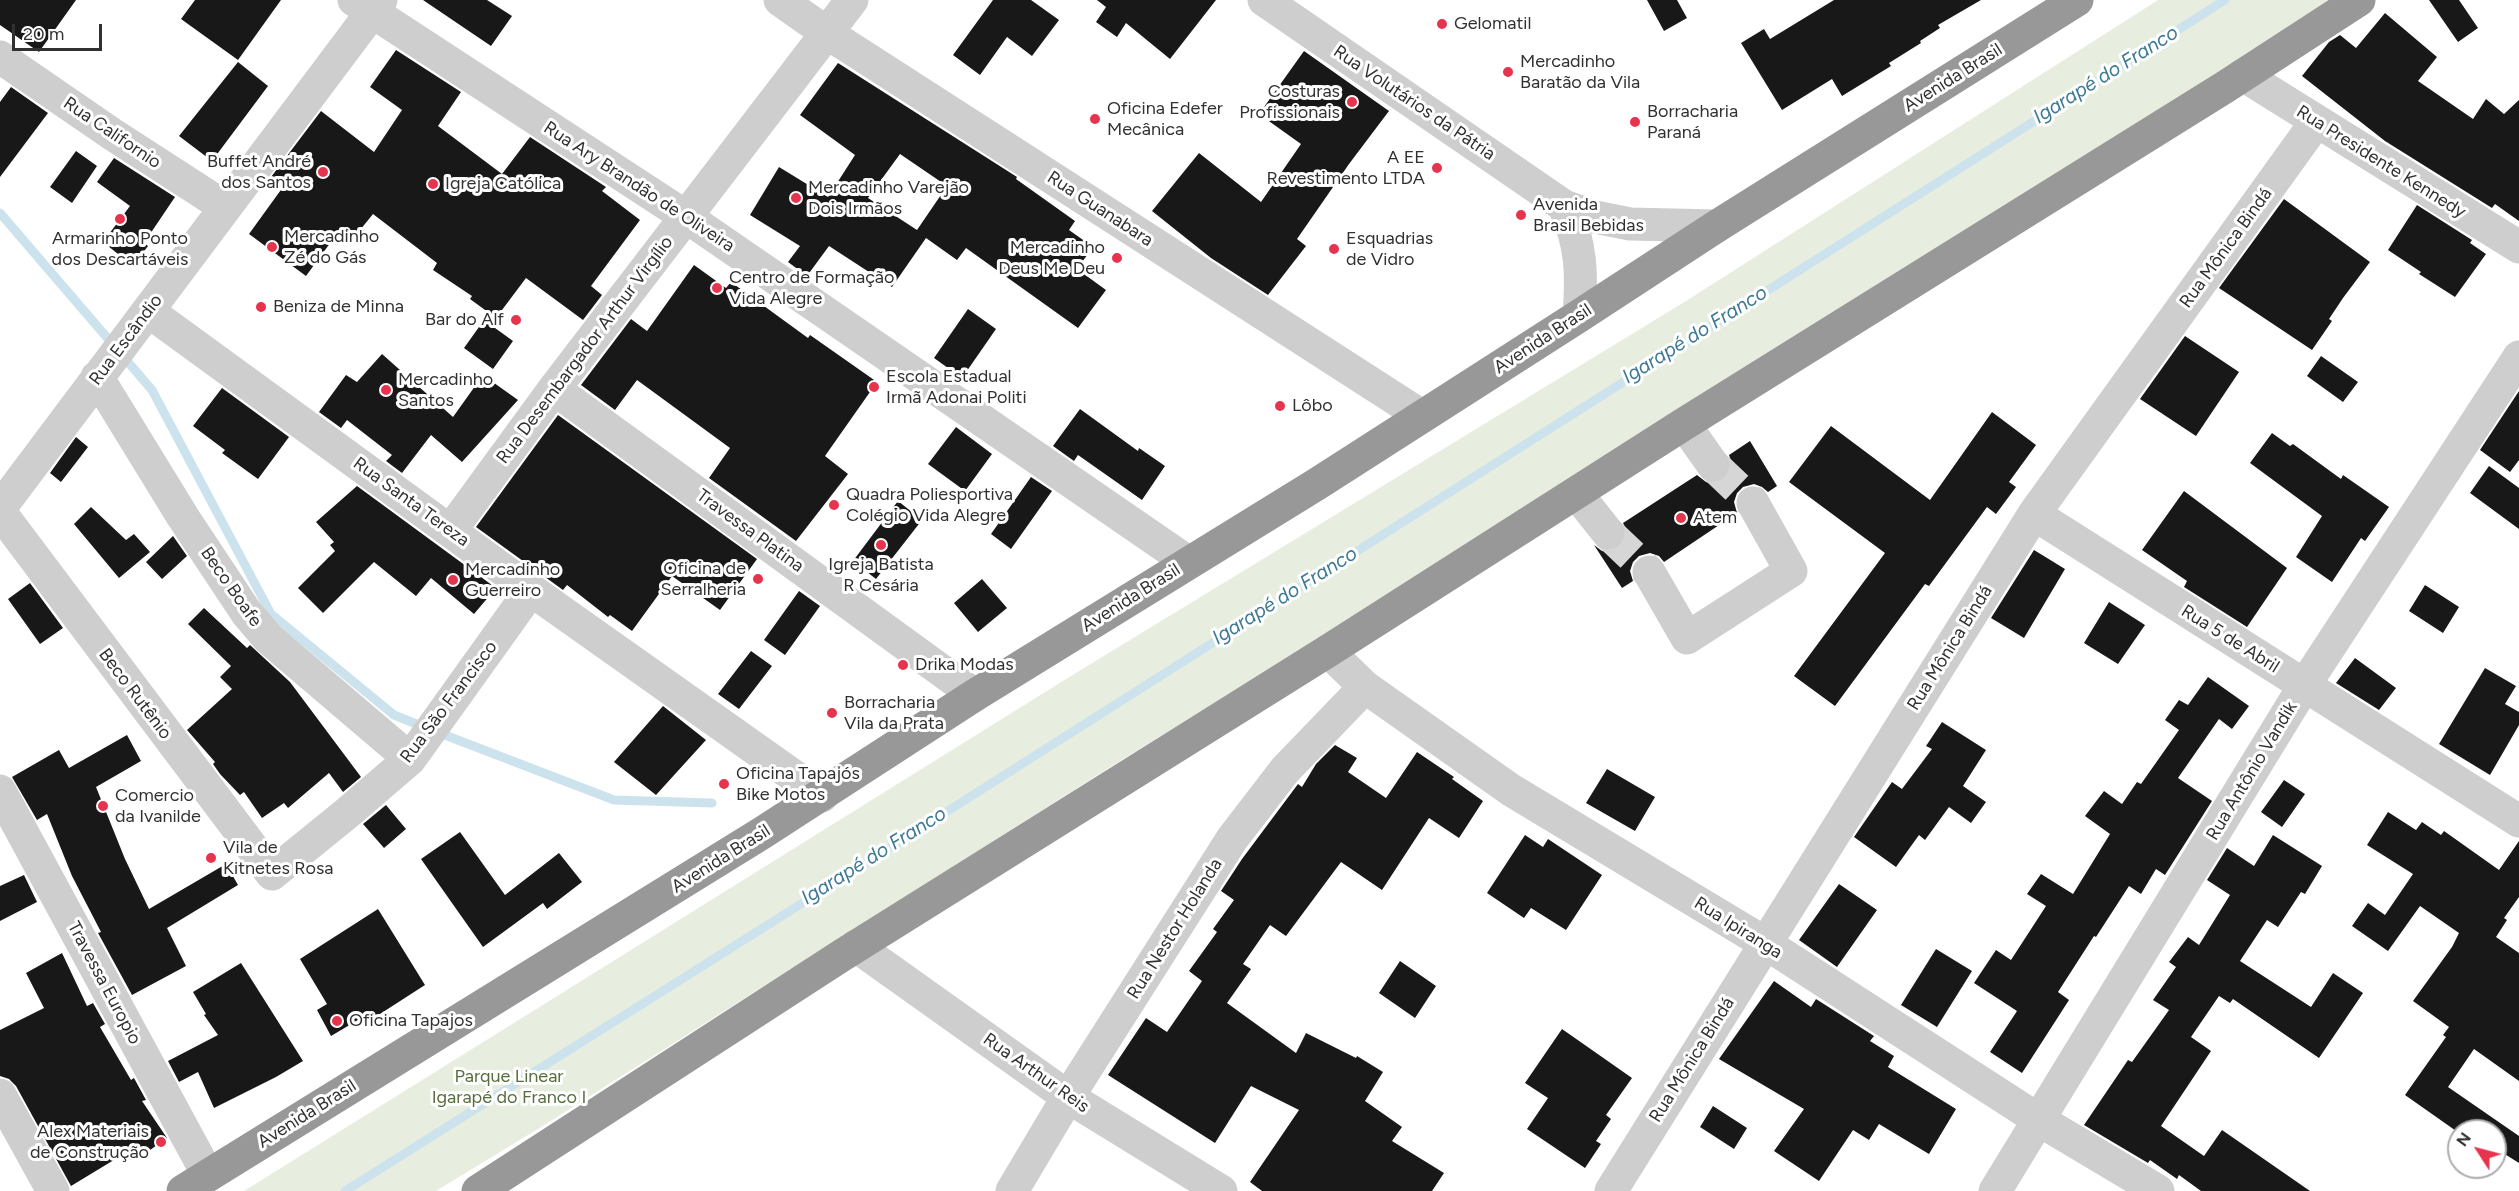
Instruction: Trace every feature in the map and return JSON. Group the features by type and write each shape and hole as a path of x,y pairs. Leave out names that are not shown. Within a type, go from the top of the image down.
{"highway":[{"name":"Avenida Brasil","path":"195,1183 822,796 975,695 1422,416 1717,226 2077,0"},
{"path":"478,1191 856,946 2359,0"}],"street":[{"name":"Rua Guanabara","path":"780,0 827,33 1422,416"},
{"name":"Rua Desembargador Arthur Virgílio","path":"451,530 554,389 852,0"},
{"name":"Rua Volutários da Pátria","path":"1264,0 1564,206 1595,217 1630,224 1717,226"},
{"name":"Rua Escândio","path":"0,510 225,207 369,4"},
{"name":"Rua Ary Brandão de Oliveira","path":"369,4 685,216 1188,562"},
{"name":"Rua Californio","path":"0,57 112,134 225,207"},
{"name":"Rua Presidente Kennedy","path":"2243,75 2519,247"},
{"name":"Rua Mônica Bindá","path":"1611,1191 2034,514 2316,122"},
{"path":"1564,206 1575,230 1580,255 1580,316"},
{"name":"Rua Santa Tereza","path":"148,311 531,590 822,796"},
{"name":"Rua Antônio Vandik","path":"1995,1191 2304,686 2519,357"},
{"name":"Beco Boafe","path":"97,377 183,517 246,612 268,638 410,759"},
{"name":"Travessa Platina","path":"554,389 975,695"},
{"path":"1684,424 1713,465"},
{"path":"1577,494 1608,533"},
{"path":"1649,572 1687,638 1791,571 1753,503"},
{"name":"Beco Rutênio","path":"0,510 267,870 273,874"},
{"name":"Rua 5 de Abril","path":"2034,514 2519,820"},
{"name":"Rua São Francisco","path":"273,874 410,759 531,590"},
{"name":"Rua Ipiranga","path":"1328,651 1365,687 1511,790 1765,943 2039,1120 2158,1191"},
{"name":"Rua Nestor Holanda","path":"1012,1191 1068,1097 1232,839 1285,770 1365,687"},
{"name":"Travessa Europio","path":"0,791 195,1183"},
{"name":"Rua Arthur Reis","path":"856,946 1068,1097 1221,1191"},
{"path":"0,1095 53,1191"}],"green space":[{"name":"Parque Linear Igarapé do Franco I","path":"2158,0 2337,0 1729,388 1115,764 538,1129 436,1191 244,1191 1066,679 1686,301"}],"building":[{"path":"0,0 76,0 39,52 0,25"},
{"path":"195,0 281,0 238,60 181,19"},
{"path":"423,0 487,0 512,16 491,46"},
{"path":"993,0 1031,0 1059,20 1032,56 1007,37 980,75 953,55"},
{"path":"1097,0 1216,0 1170,59 1126,23 1117,37 1096,22 1106,7"},
{"path":"1647,0 1677,0 1687,18 1664,31"},
{"path":"1834,0 1981,0 1938,25 1940,28 1920,41 1921,43 1889,63 1891,66 1842,96 1832,79 1782,110 1741,43 1764,29 1770,39"},
{"path":"2429,0 2459,0 2478,28 2458,42"},
{"path":"2385,13 2437,57 2418,81 2473,119 2486,99 2504,114 2519,100 2519,221 2495,204 2492,208 2385,141 2302,76 2329,42 2340,35 2356,48"},
{"path":"396,50 461,92 438,126 502,174 530,137 606,187 602,191 640,220 591,286 602,295 583,320 526,278 496,318 470,299 472,296 433,270 437,263 373,214 352,240 339,231 306,276 249,234 283,187 271,177 321,111 374,152 402,110 370,87"},
{"path":"1304,51 1389,111 1297,239 1306,246 1268,295 1211,258 1152,211 1199,153 1261,202 1301,144 1259,114"},
{"path":"238,62 268,86 212,161 179,136"},
{"path":"838,63 1017,177 1016,179 1075,221 1069,230 1093,247 1077,269 1106,290 1078,328 966,248 957,260 926,238 892,287 829,246 807,276 788,262 800,246 750,215 779,167 828,197 855,155 800,115","holes":["900,154 947,186 917,230 868,198"]},
{"path":"11,87 48,113 0,177 0,102"},
{"path":"76,151 97,166 72,203 50,187"},
{"path":"114,158 175,197 144,243 148,246 133,266 103,242 130,206 97,182"},
{"path":"2284,199 2370,262 2329,319 2332,321 2312,350 2219,288"},
{"path":"2417,205 2472,240 2470,243 2486,254 2455,297 2419,274 2421,272 2388,250"},
{"path":"694,265 726,288 731,282 808,338 810,335 877,382 825,456 848,474 796,541 709,478 730,448 637,380 615,410 581,385 631,319 647,331"},
{"path":"968,309 996,329 962,378 934,358"},
{"path":"484,320 513,341 493,369 464,348"},
{"path":"2185,336 2239,372 2196,436 2140,399"},
{"path":"382,354 453,417 483,375 518,400 462,462 431,435 402,473 386,461 392,455 347,420 341,428 319,412 346,375 357,382"},
{"path":"2321,356 2358,382 2343,402 2307,376"},
{"path":"222,388 289,437 258,479 222,453 225,450 193,426"},
{"path":"2519,391 2519,460 2510,472 2480,450"},
{"path":"1080,409 1138,451 1139,448 1165,466 1142,500 1078,455 1074,461 1053,446"},
{"path":"1992,412 2036,445 2009,482 2016,487 1996,514 1987,507 1929,586 1925,584 1835,706 1794,676 1885,553 1789,482 1831,426 1930,500"},
{"path":"558,415 757,559 720,610 672,576 632,631 610,615 608,617 567,585 563,590 476,527"},
{"path":"956,427 992,454 965,491 928,464"},
{"path":"2272,433 2290,446 2293,444 2341,479 2343,475 2389,507 2365,541 2361,538 2332,582 2296,557 2322,516 2250,463"},
{"path":"76,437 88,447 61,482 50,473"},
{"name":"Atem","path":"1750,441 1777,486 1768,492 1754,484 1743,487 1737,493 1734,502 1737,513 1664,562 1659,556 1650,553 1639,556 1633,562 1630,571 1633,581 1622,588 1594,545 1602,551 1610,552 1619,548 1626,539 1627,531 1623,523 1697,475 1706,482 1715,484 1723,481 1730,472 1732,464 1729,455"},
{"path":"2489,466 2519,488 2519,529 2470,493"},
{"path":"1031,477 1052,491 1011,549 991,534"},
{"path":"357,486 496,588 474,614 431,578 416,596 374,562 323,613 298,588 335,551 330,545 334,542 316,522"},
{"path":"2184,491 2287,568 2247,627 2184,587 2187,581 2142,550"},
{"path":"898,501 922,520 876,579 853,561"},
{"path":"91,507 126,540 134,534 150,552 119,578 74,524"},
{"path":"173,536 187,556 162,579 146,562"},
{"path":"2034,550 2065,569 2024,638 1991,618"},
{"path":"982,579 1007,608 978,632 954,603"},
{"path":"30,583 63,628 40,644 8,599"},
{"path":"2425,585 2459,607 2443,633 2409,611"},
{"path":"799,591 820,606 785,655 764,640"},
{"path":"2109,602 2145,625 2118,664 2084,643"},
{"path":"204,608 247,648 250,645 290,682 361,777 343,792 329,773 288,808 284,803 262,818 244,792 240,795 220,774 213,764 215,762 187,730 232,689 220,677 231,666 188,624"},
{"path":"751,651 772,666 739,709 718,694"},
{"path":"2355,658 2396,688 2379,710 2336,683"},
{"path":"2485,668 2516,686 2505,704 2519,712 2519,725 2490,775 2439,744"},
{"path":"2208,677 2249,706 2232,729 2219,719 2178,778 2212,801 2165,875 2156,869 2141,894 2129,886 2096,937 2094,936 2058,992 2069,1000 2022,1073 1990,1052 2017,1011 1974,983 1996,950 2011,960 2046,906 2027,894 2041,874 2073,894 2110,834 2085,816 2104,791 2122,804 2137,782 2141,784 2179,730 2165,720 2179,700 2188,705"},
{"path":"663,706 706,740 656,795 614,762"},
{"path":"1942,722 1986,750 1963,786 1986,802 1971,823 1949,807 1925,840 1919,835 1896,867 1854,837 1892,782 1902,789 1932,749 1926,746"},
{"path":"127,735 141,761 96,787 125,859 149,909 226,864 238,885 167,928 186,966 132,995 98,933 101,932 72,876 47,814 37,820 12,777 59,750 69,768"},
{"path":"1335,745 1357,758 1348,772 1386,798 1417,752 1454,777 1452,779 1483,801 1459,838 1429,818 1382,890 1341,862 1286,936 1270,925 1243,964 1251,969 1227,1003 1296,1053 1306,1033 1356,1058 1357,1056 1383,1072 1365,1101 1402,1127 1392,1141 1444,1173 1432,1191 1262,1191 1250,1182 1299,1110 1251,1086 1215,1143 1108,1075 1146,1018 1167,1032 1202,981 1189,971 1217,932 1213,929 1234,900 1221,891 1298,784 1302,787 1316,764"},
{"path":"1607,769 1655,797 1635,831 1586,803"},
{"path":"2284,780 2305,794 2282,827 2261,812"},
{"path":"386,805 406,829 384,848 363,824"},
{"path":"2388,812 2416,830 2422,822 2441,835 2444,831 2499,870 2519,841 2519,897 2504,918 2507,920 2496,937 2519,953 2519,1081 2474,1049 2448,1087 2494,1119 2447,1119 2447,1125 2405,1095 2446,1037 2443,1035 2449,1027 2413,1001 2452,947 2459,933 2420,906 2388,951 2352,926 2368,903 2385,915 2413,874 2367,845"},
{"path":"460,832 505,895 559,853 582,882 547,909 543,903 483,947 421,859"},
{"path":"1525,835 1543,847 1548,839 1602,875 1566,930 1531,908 1524,918 1487,893"},
{"path":"2273,835 2322,866 2305,894 2301,892 2278,927 2267,920 2240,961 2311,1007 2333,973 2363,993 2319,1058 2233,999 2230,1003 2219,996 2191,1037 2211,1051 2161,1126 2204,1156 2222,1130 2310,1191 2201,1191 2179,1175 2177,1179 2150,1160 2148,1163 2084,1125 2128,1060 2132,1062 2169,1010 2153,1000 2176,967 2169,962 2188,937 2199,945 2230,895 2207,880 2227,848 2254,866"},
{"path":"24,875 37,902 0,921 0,886"},
{"path":"1839,884 1877,910 1837,967 1799,940"},
{"path":"378,909 425,985 366,1023 363,1017 331,1036 317,1010 327,1004 300,959"},
{"path":"1936,949 1972,971 1937,1027 1901,1005"},
{"path":"62,953 87,1006 93,1003 105,1024 100,1027 131,1080 134,1078 146,1100 142,1101 167,1138 143,1155 137,1146 71,1186 16,1086 9,1079 0,1076 0,1030 44,1008 26,973"},
{"path":"1400,961 1436,986 1415,1018 1379,993"},
{"path":"241,963 303,1061 214,1108 198,1072 179,1082 168,1061 218,1035 204,1015 206,1014 193,992"},
{"path":"1774,981 1811,1007 1816,999 1874,1036 1870,1041 1894,1056 1888,1067 1956,1109 1929,1154 1879,1124 1869,1140 1853,1130 1819,1181 1774,1151 1804,1109 1719,1059"},
{"path":"1562,1029 1632,1078 1606,1115 1611,1119 1596,1141 1601,1144 1585,1168 1527,1129 1548,1098 1525,1083"},
{"path":"1713,1106 1747,1128 1734,1149 1700,1127"},
{"path":"2507,1128 2519,1136 2519,1163 2507,1156"}],"waterway":[{"name":"Igarapé do Franco","path":"345,1191 2225,0"},
{"path":"0,213 152,390 271,614 394,715 424,727"},
{"path":"437,732 614,800 712,803"}],"tunnel":[{"path":"1713,465 1753,503"},
{"path":"1608,533 1649,572"}],"place":[{"name":"Gelomatil","path":"1442,24"},
{"name":"Mercadinho Baratão da Vila","path":"1508,72"},
{"name":"Costuras Profissionais","path":"1352,102"},
{"name":"Oficina Edefer Mecânica","path":"1095,119"},
{"name":"Borracharia Paraná","path":"1635,122"},
{"name":"A EE Revestimento LTDA","path":"1437,168"},
{"name":"Buffet André dos Santos","path":"323,172"},
{"name":"Igreja Católica","path":"433,184"},
{"name":"Mercadinho Varejão Dois Irmãos","path":"796,198"},
{"name":"Avenida Brasil Bebidas","path":"1521,215"},
{"name":"Armarinho Ponto dos Descartáveis","path":"120,219"},
{"name":"Mercadinho Zé do Gás","path":"272,247"},
{"name":"Esquadrias de Vidro","path":"1334,249"},
{"name":"Mercadinho Deus Me Deu","path":"1117,258"},
{"name":"Centro de Formação Vida Alegre","path":"717,288"},
{"name":"Beniza de Minna","path":"261,307"},
{"name":"Bar do Alf","path":"516,320"},
{"name":"Escola Estadual Irmã Adonai Politi","path":"874,387"},
{"name":"Mercadinho Santos","path":"386,390"},
{"name":"Lôbo","path":"1280,406"},
{"name":"Quadra Poliesportiva Colégio Vida Alegre","path":"834,505"},
{"name":"Atem","path":"1681,518"},
{"name":"Igreja Batista R Cesária","path":"881,545"},
{"name":"Oficina de Serralheria","path":"758,579"},
{"name":"Mercadinho Guerreiro","path":"453,580"},
{"name":"Drika Modas","path":"903,665"},
{"name":"Borracharia Vila da Prata","path":"832,713"},
{"name":"Oficina Tapajós Bike Motos","path":"724,784"},
{"name":"Comercio da Ivanilde","path":"103,806"},
{"name":"Vila de Kitnetes Rosa","path":"211,858"},
{"name":"Oficina Tapajos","path":"337,1021"},
{"name":"Alex Materiais de Construção","path":"161,1142"}]}
